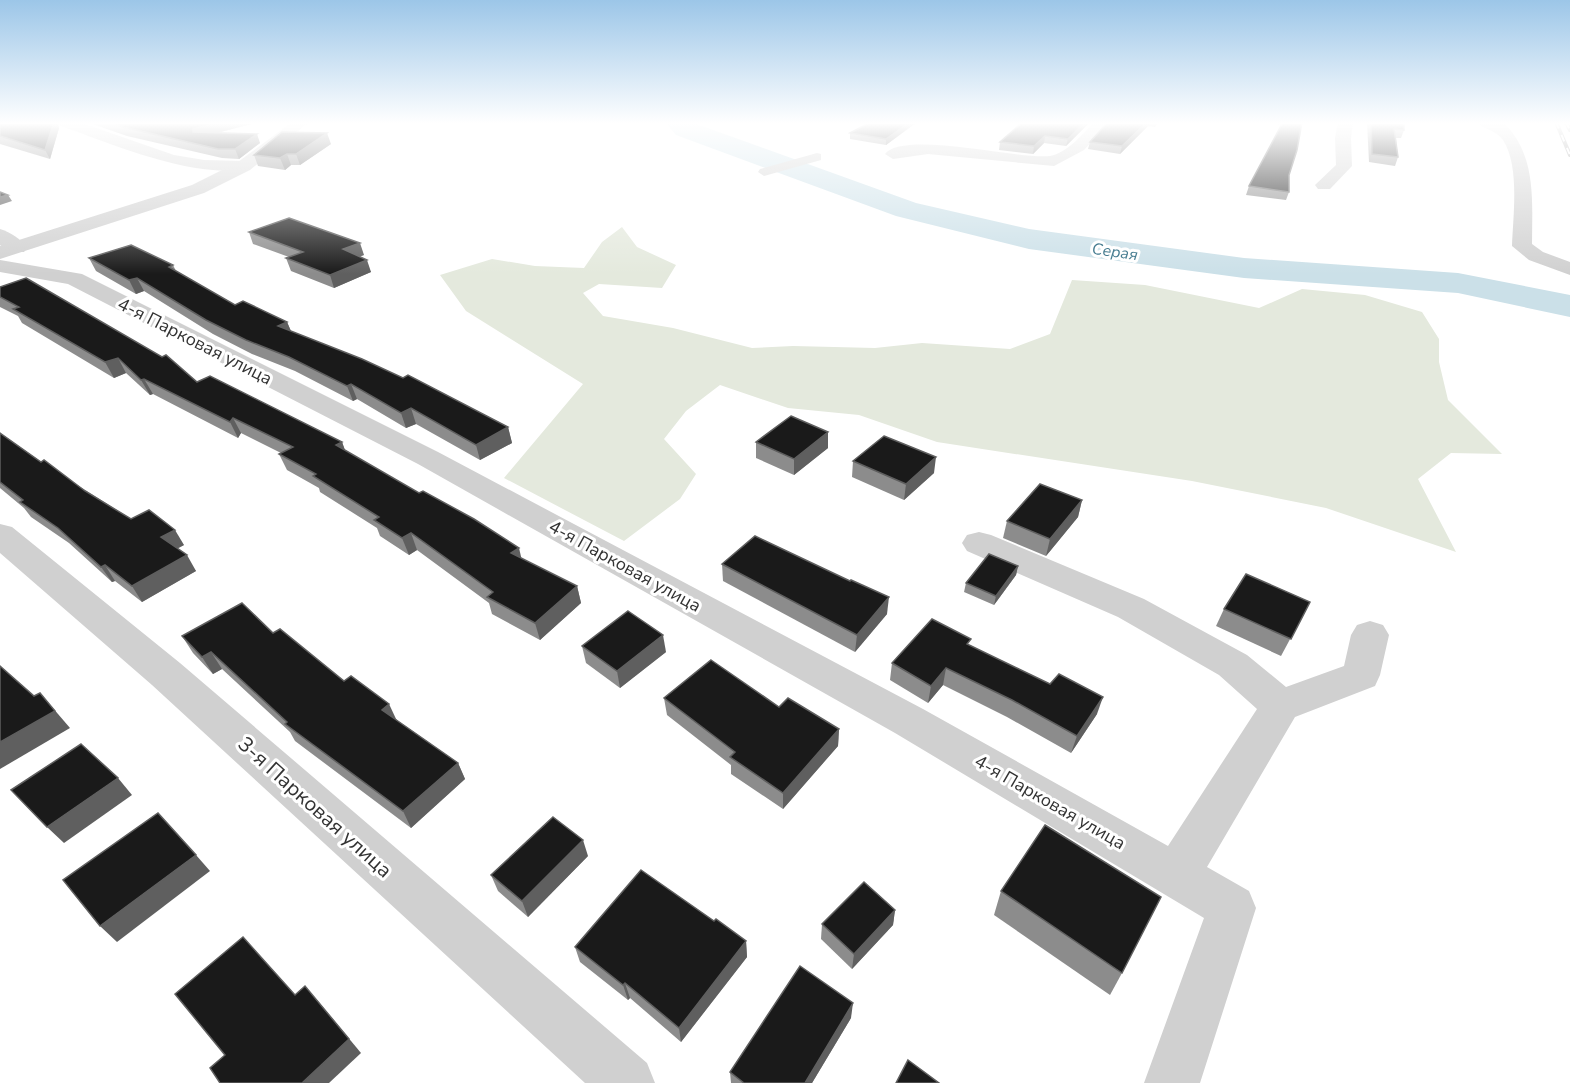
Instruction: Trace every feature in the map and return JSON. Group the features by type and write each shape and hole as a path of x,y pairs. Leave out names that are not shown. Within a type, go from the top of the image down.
{"street":[{"path":"0,235 6,256 198,189 231,173"},
{"path":"1324,184 1337,173"},
{"path":"1522,173 1522,246 1536,256 1570,269"},
{"name":"4-я Парковая улица","path":"6,256 74,279 428,458 909,721 1232,908 1172,1083"},
{"name":"3-я Парковая улица","path":"0,536 166,674 627,1083"},
{"path":"979,543 1131,608 1233,666 1281,706"},
{"path":"1176,875 1281,706 1361,675 1370,635"}],"shaded area":[{"path":"622,227 637,247 676,265 662,288 599,284 583,293 603,316 673,328 752,348 793,346 875,348 922,343 1010,349 1050,334 1072,280 1145,285 1259,308 1302,289 1365,295 1422,312 1439,339 1439,362 1448,400 1502,454 1451,453 1418,479 1456,552 1326,508 1192,481 937,442 859,415 788,408 720,385 686,411 664,439 696,474 680,499 624,541 504,478 583,384 466,311 440,275 492,259 535,266 584,268 602,242"}],"building":[{"path":"1256,173 1290,173 1289,192 1249,186"},
{"path":"289,218 360,243 343,249 367,260 330,275 286,258 303,252 249,232"},
{"path":"131,245 173,265 169,267 235,305 243,301 287,322 278,326 403,378 408,375 508,427 476,445 411,408 401,413 351,384 347,386 289,357 246,340 206,320 137,278 129,280 89,258"},
{"path":"26,278 162,357 166,355 197,382 210,376 342,442 336,445 419,493 423,491 474,519 519,548 511,553 577,586 535,623 487,597 493,592 411,533 402,538 374,520 379,517 313,476 316,474 279,454 293,447 233,418 230,422 144,379 141,380 118,358 105,362 13,309 19,307 0,297 0,287"},
{"path":"791,416 828,432 794,459 756,442"},
{"path":"0,433 41,462 44,460 85,491 131,519 149,510 175,530 161,537 187,555 132,586 105,565 101,567 58,528 20,502 23,500 0,482"},
{"path":"884,436 936,457 906,484 853,461"},
{"path":"1040,484 1082,500 1050,539 1007,521"},
{"path":"755,536 889,597 857,635 722,564"},
{"path":"989,554 1018,566 996,596 966,583"},
{"path":"1246,574 1310,602 1291,639 1224,609"},
{"path":"242,603 273,633 280,629 344,681 351,676 389,704 382,710 458,763 403,811 285,724 287,722 211,652 202,657 182,636"},
{"path":"628,611 663,635 617,671 582,646"},
{"path":"932,619 971,639 967,644 1050,684 1059,674 1103,697 1077,736 1012,700 946,668 931,686 892,663"},
{"path":"711,660 779,707 788,698 839,729 783,793 730,757 735,752 664,698"},
{"path":"0,666 34,696 40,693 55,711 0,742"},
{"path":"81,744 118,778 47,827 11,790"},
{"path":"158,813 196,855 100,926 63,880"},
{"path":"553,817 583,840 522,901 491,875"},
{"path":"1045,825 1161,897 1122,973 1001,891"},
{"path":"641,870 746,941 679,1028 625,983 623,985 575,947"},
{"path":"864,882 895,910 854,954 822,924"},
{"path":"243,937 295,995 305,986 349,1039 302,1083 220,1083 210,1068 225,1055 175,994"},
{"path":"800,966 853,1003 805,1083 744,1083 730,1072"},
{"path":"908,1060 939,1083 896,1083"}],"waterway":[{"name":"Серая","path":"803,173 907,210 1029,239 1244,268 1458,283 1570,306"}]}
